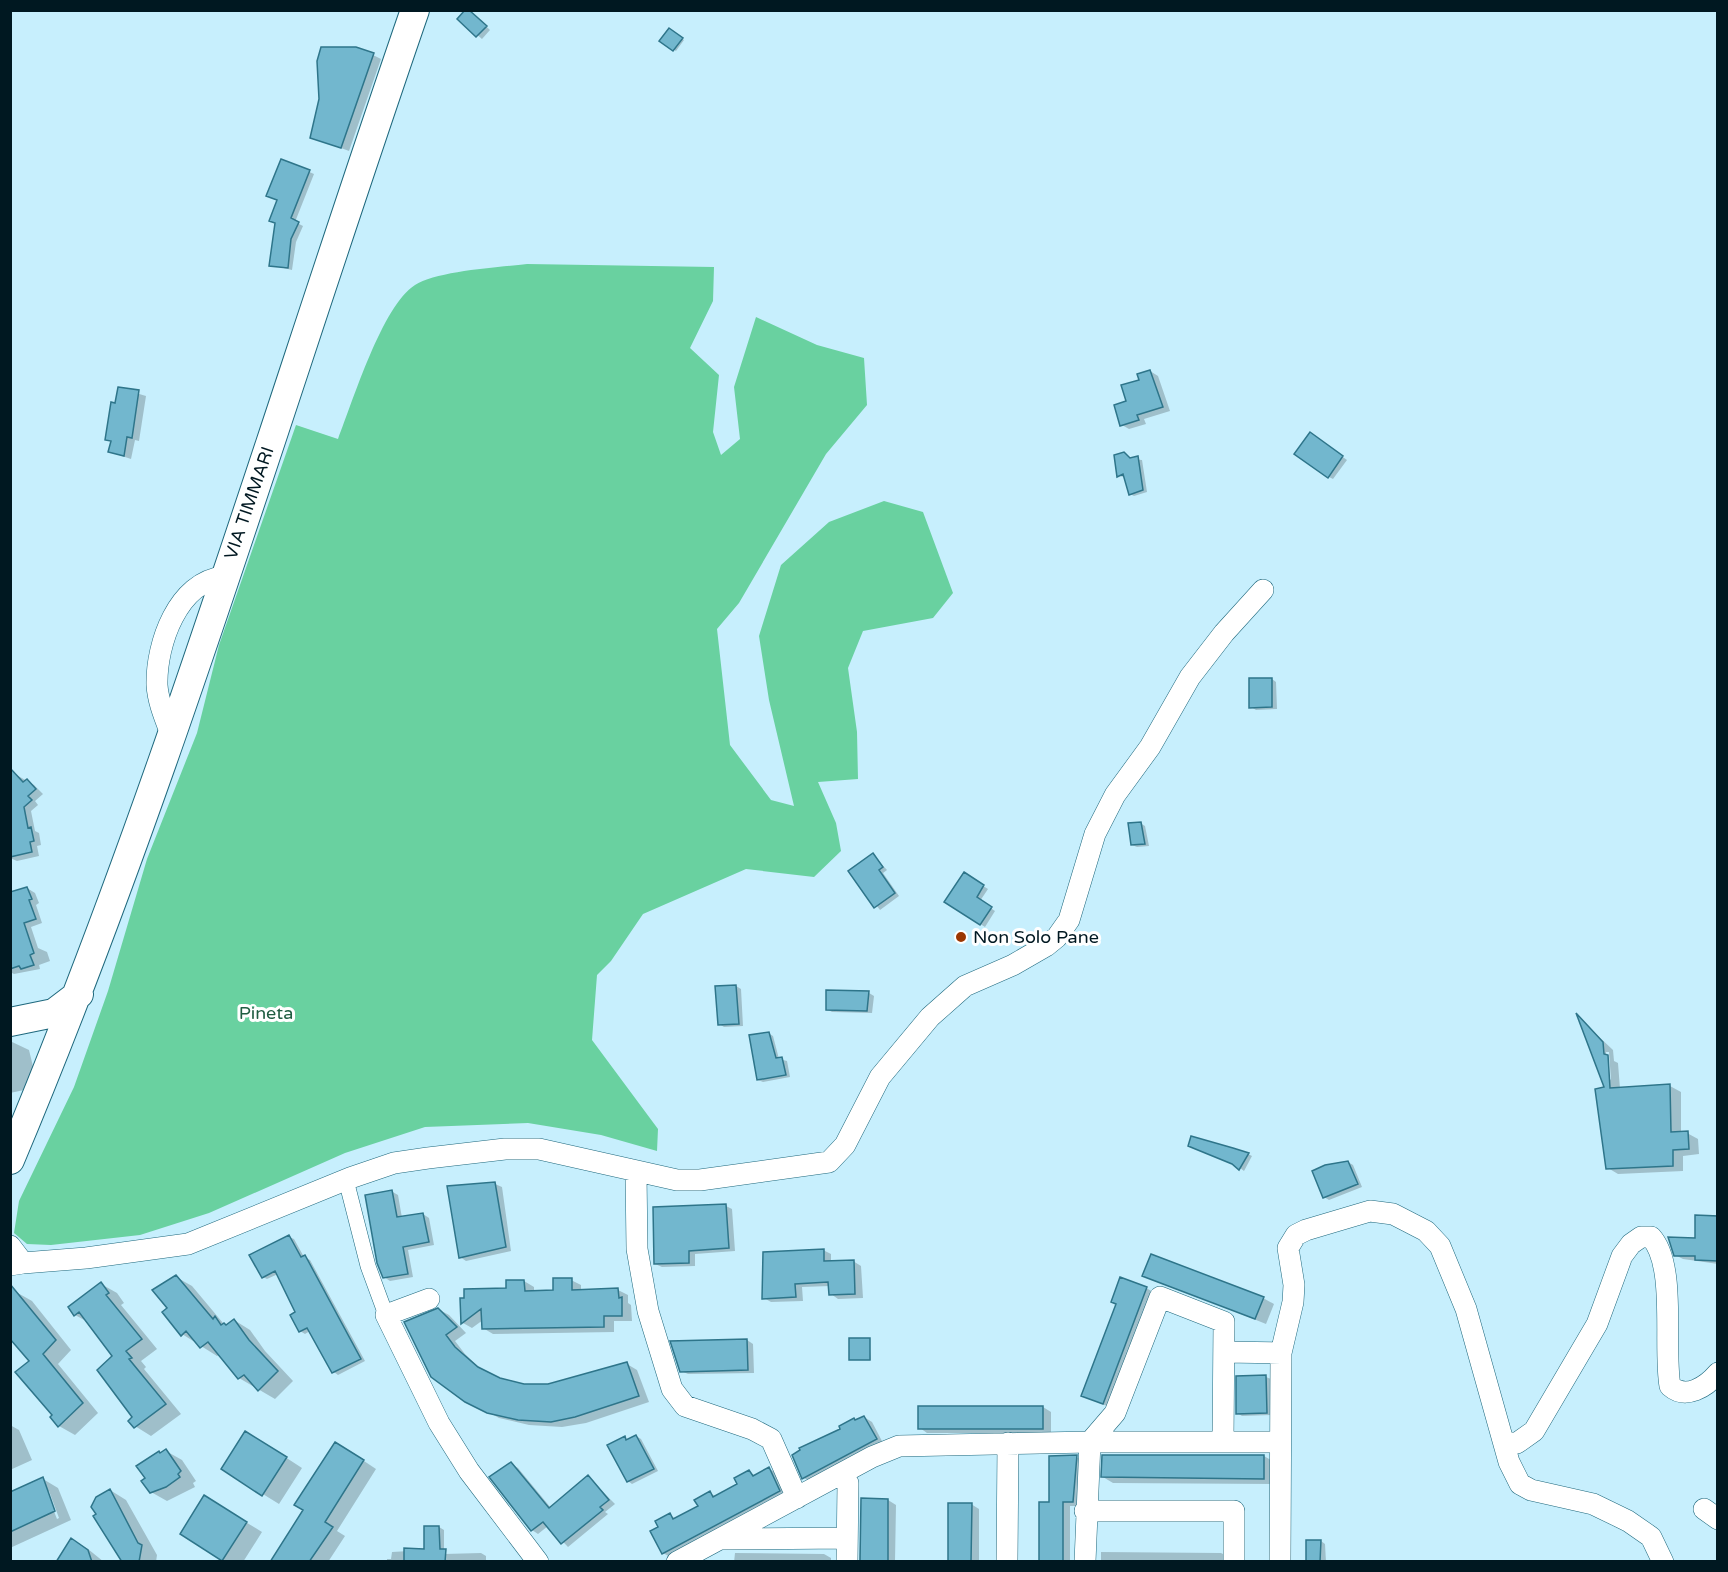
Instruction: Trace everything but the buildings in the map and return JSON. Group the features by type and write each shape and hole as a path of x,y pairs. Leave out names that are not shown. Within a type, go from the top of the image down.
{"main road":[{"name":"VIA TIMMARI","path":"10,1160 79,994 171,734 415,10"},
{"path":"13,1021 54,1013 79,994"},
{"path":"13,1021 38,1035 46,1073"}],"street":[{"path":"10,1246 17,1264 86,1258 188,1244 394,1163 505,1149 539,1149 636,1173 676,1180 700,1180 823,1164 838,1155 880,1077 930,1017 965,986 1046,946 1063,930 1069,920 1095,834 1115,795 1150,747 1190,677 1263,590"},
{"path":"636,1173 637,1249 648,1311 672,1389 685,1406 752,1429 771,1439 797,1498"},
{"path":"346,1180 368,1266 386,1315 439,1423 469,1471 538,1562"},
{"path":"1280,1562 1281,1353 1293,1302 1294,1285 1288,1248 1291,1242 1306,1230 1357,1214 1380,1211 1393,1214 1426,1231 1440,1246 1466,1309 1509,1462 1520,1484 1531,1490 1593,1504 1620,1516 1651,1537 1663,1562"},
{"path":"1505,1443 1517,1443 1526,1438 1540,1422 1597,1324 1622,1256 1631,1244 1641,1238 1651,1237 1662,1262 1666,1289 1670,1386 1681,1392 1699,1389 1718,1373"},
{"path":"1085,1562 1085,1511 1090,1442 1115,1413 1160,1297 1224,1322 1223,1442"},
{"path":"386,1315 429,1299"},
{"path":"1224,1352 1281,1353"},
{"path":"676,1562 842,1473 899,1446 1090,1442 1280,1442"},
{"path":"1007,1562 1008,1443"},
{"path":"842,1473 848,1483 847,1562"},
{"path":"1085,1511 1234,1511 1234,1562"},
{"path":"717,1539 847,1538"}],"green space":[{"name":"Pineta","path":"527,264 714,267 713,301 690,348 719,375 713,432 721,455 740,439 734,387 756,317 817,345 864,358 867,405 826,454 739,603 717,629 730,745 771,800 794,806 769,700 759,636 781,565 829,522 884,501 923,512 953,593 933,618 863,631 848,668 857,732 858,779 818,782 836,823 841,851 814,877 746,869 643,914 611,961 597,975 592,1040 658,1129 657,1151 601,1135 528,1123 425,1127 345,1153 209,1213 140,1235 51,1245 27,1244 14,1233 19,1201 74,1087 108,991 147,859 197,733 219,645 296,425 338,439 380,333 403,296 415,285 453,273"}],"place":[{"name":"Non Solo Pane","path":"961,937"}]}
